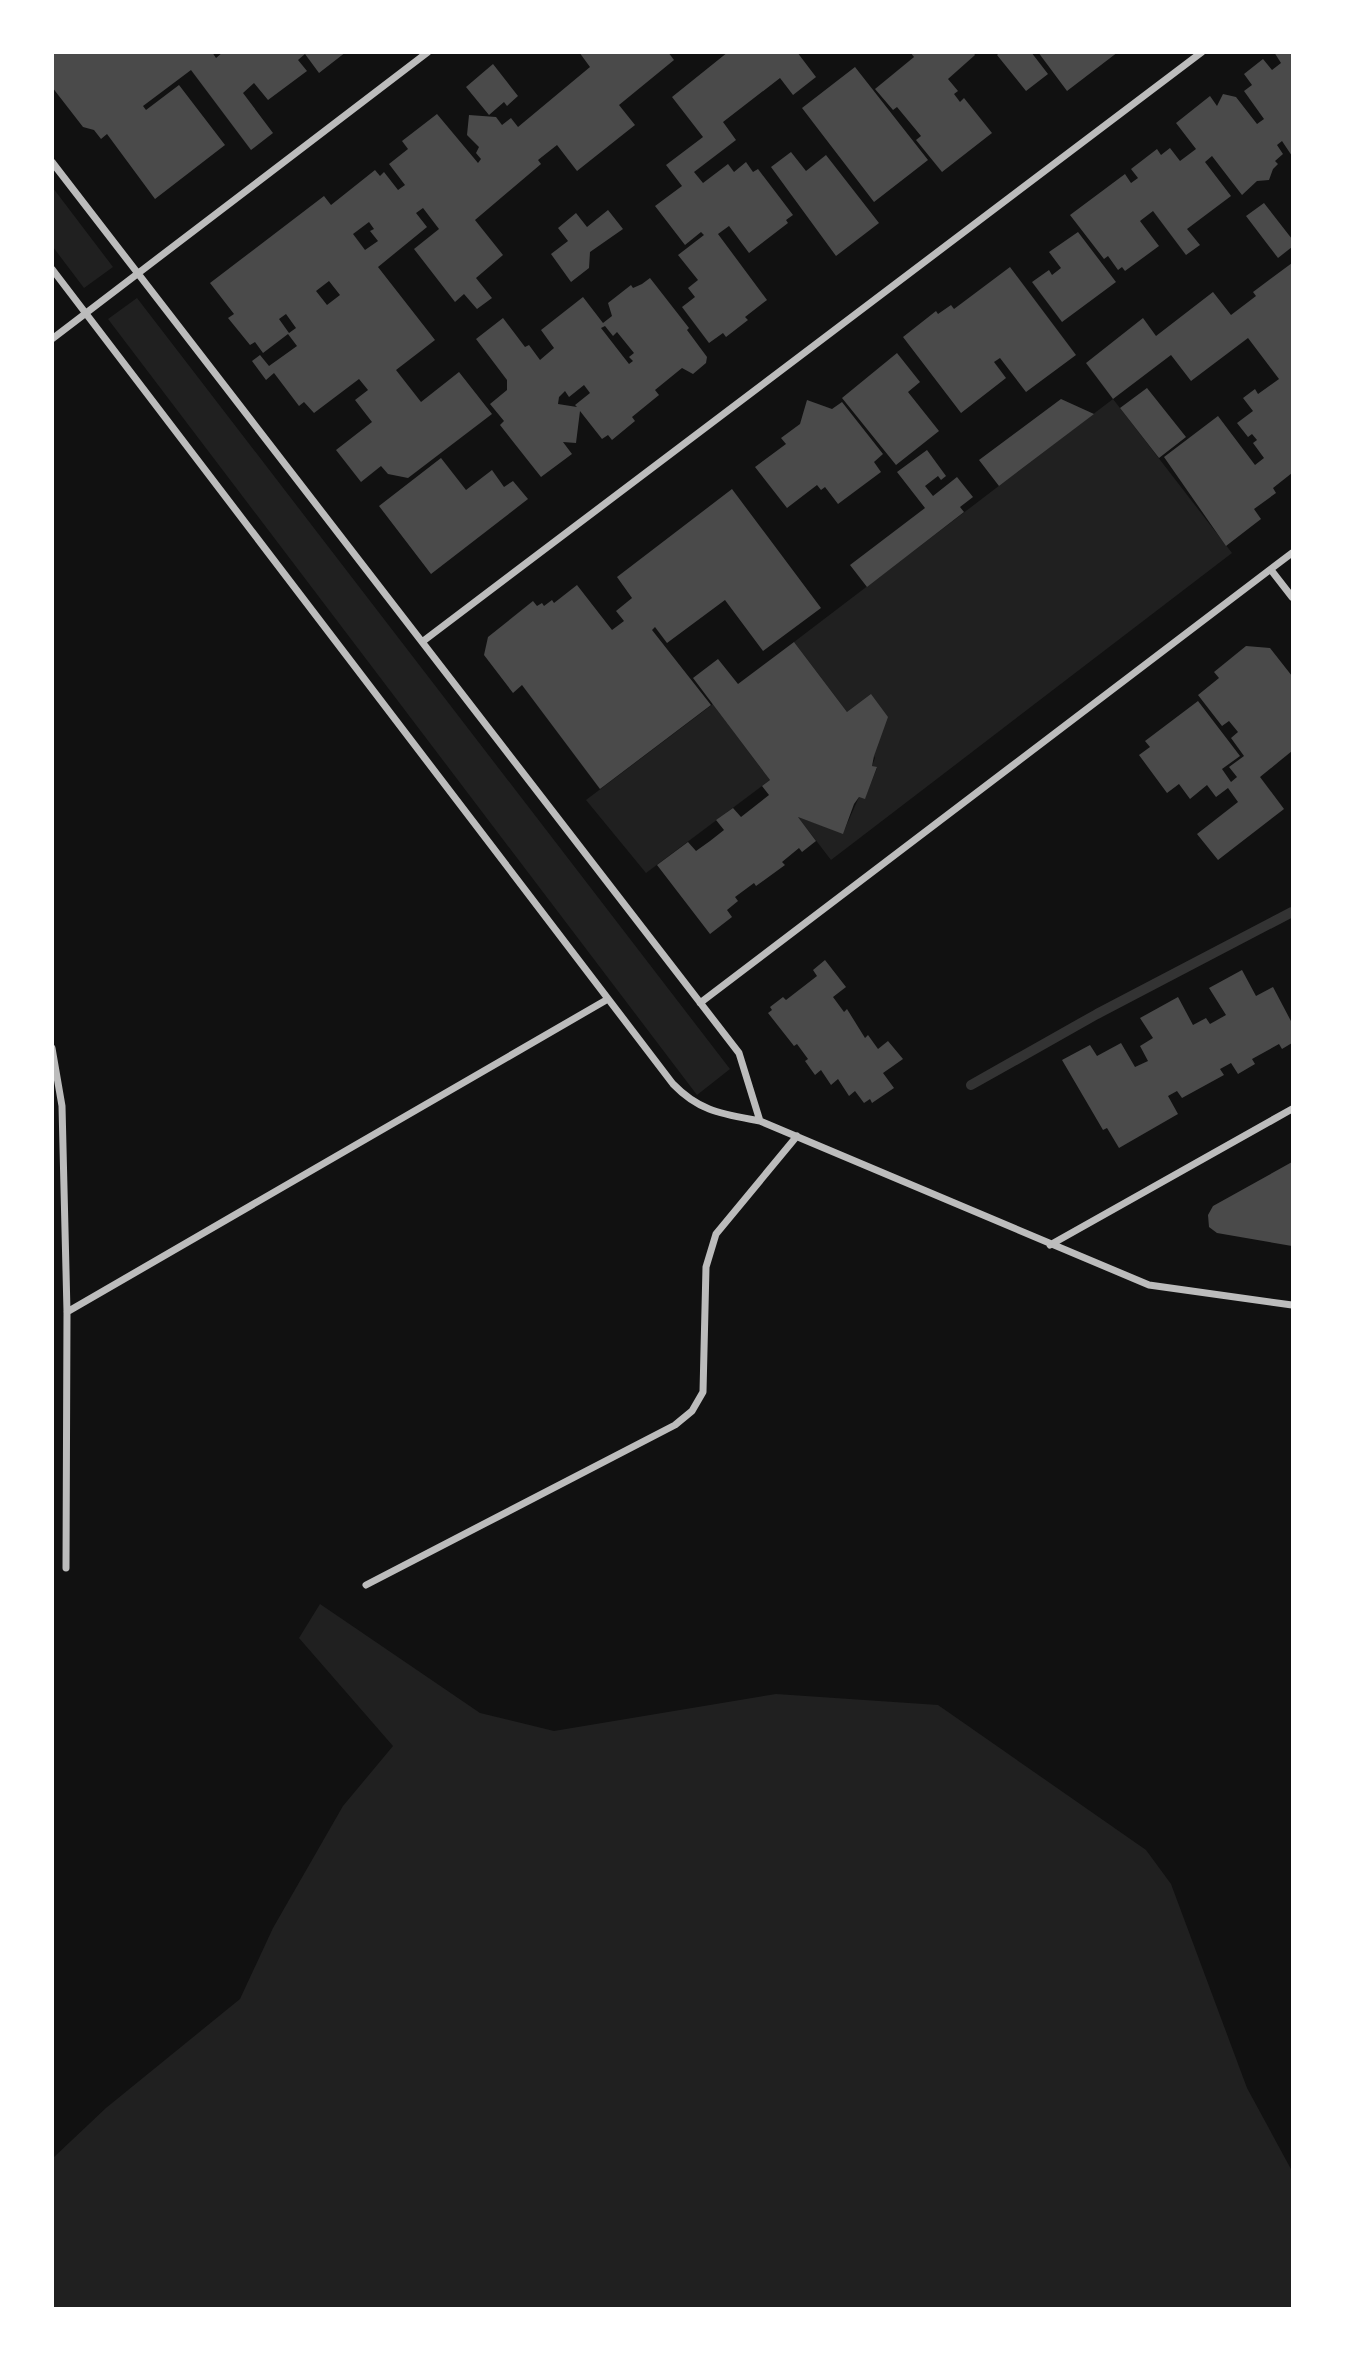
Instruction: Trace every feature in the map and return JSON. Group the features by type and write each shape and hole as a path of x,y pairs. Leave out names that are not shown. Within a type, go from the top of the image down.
{"street":[{"path":"52,339 428,52"},
{"path":"422,642 1202,52"},
{"path":"52,162 739,1053 760,1121"},
{"path":"52,269 673,1084 691,1102 714,1112 760,1121 1149,1285 1293,1305"},
{"path":"700,1003 1293,554"},
{"path":"1271,569 1293,597"},
{"path":"66,1312 608,999"},
{"path":"52,1048 61,1106 66,1312 66,1568"},
{"path":"1050,1245 1293,1109"},
{"path":"366,1585 665,1430 692,1411 703,1392 706,1267 716,1234 797,1136"}],"shaded area":[{"path":"53,188 113,267 84,288 53,247"},
{"path":"137,298 730,1069 697,1095 108,319"},
{"path":"1113,399 1232,553 831,860 798,817 843,833 859,797 865,798 877,768 872,766 875,758 847,712 794,642"},
{"path":"713,704 770,780 646,873 586,800"},
{"path":"320,1604 480,1713 554,1731 776,1694 938,1705 1146,1850 1171,1884 1247,2088 1292,2171 1292,2308 53,2308 53,2158 106,2108 240,1999 273,1928 343,1806 393,1746 299,1638"}],"building":[{"path":"52,52 212,52 216,58 223,52 346,52 319,73 305,54 298,60 307,71 268,100 254,83 243,93 273,133 251,150 191,70 143,106 146,110 179,85 225,145 155,199 107,134 101,139 94,130 83,127 52,87"},
{"path":"579,52 668,52 674,60 619,105 635,125 577,171 557,145 538,160 541,164 475,220 503,255 476,278 492,298 477,309 464,294 455,302 414,249 439,229 423,208 416,213 427,227 378,267 435,340 396,370 421,402 459,372 492,414 408,478 388,474 381,466 361,482 336,450 372,422 355,400 368,390 359,379 314,413 304,402 299,406 274,373 266,380 252,361 260,355 269,366 297,346 288,334 263,353 255,342 250,345 228,318 234,314 210,283 324,196 331,205 375,170 380,176 384,172 398,190 405,185 389,164 408,149 402,141 437,114 478,163 481,159 476,153 479,147 467,135 469,115 496,117 502,125 511,118 518,127 590,67","holes":["369,222 374,229 370,231 378,241 365,250 353,234","329,281 340,295 327,305 316,291","286,314 296,328 289,333 279,319"]},
{"path":"728,52 797,52 816,77 793,95 780,78 723,122 736,140 694,172 703,183 728,164 734,172 746,162 753,172 758,169 793,215 786,220 788,223 749,253 729,226 718,234 767,300 745,317 748,320 726,337 723,333 709,343 682,307 695,297 688,288 698,280 678,255 704,235 701,232 685,245 655,206 682,186 666,165 703,137 672,97"},
{"path":"910,52 973,52 975,55 948,79 958,91 954,94 960,102 964,98 992,133 942,172 916,140 921,136 897,107 893,110 875,89 914,57"},
{"path":"1000,52 1031,52 1048,74 1026,91 997,55"},
{"path":"1038,52 1118,52 1067,91"},
{"path":"1274,52 1292,52 1292,156 1282,141 1277,145 1283,154 1275,161 1278,164 1269,180 1257,181 1242,195 1212,156 1205,162 1231,196 1187,229 1200,245 1186,255 1153,211 1140,221 1159,246 1125,271 1122,267 1118,270 1108,256 1104,259 1070,215 1125,174 1131,183 1138,178 1131,169 1157,149 1161,155 1170,148 1180,161 1196,149 1176,123 1210,96 1217,106 1223,94 1236,97 1257,124 1264,119 1244,91 1252,85 1244,74 1263,59 1272,70 1281,63"},
{"path":"493,64 518,96 507,106 504,102 489,115 466,87"},
{"path":"855,67 928,160 874,202 802,108"},
{"path":"791,152 806,171 826,155 879,223 836,256 771,167"},
{"path":"1264,203 1292,239 1292,247 1278,258 1246,216"},
{"path":"608,210 623,229 590,252 589,268 571,282 551,254 568,241 558,228 576,213 587,227"},
{"path":"1078,232 1116,282 1062,322 1032,282 1049,270 1052,275 1061,268 1049,252"},
{"path":"1292,263 1292,473 1273,488 1276,493 1254,509 1261,519 1226,546 1164,457 1218,416 1255,465 1264,458 1253,443 1257,440 1252,434 1248,437 1237,423 1253,411 1243,398 1255,389 1258,394 1279,379 1248,338 1191,381 1171,355 1113,399 1086,363 1143,318 1156,336 1213,292 1231,315 1256,296 1253,292"},
{"path":"1010,267 1076,355 1026,392 1000,358 994,362 1006,378 961,413 903,337 936,311 938,314 951,305 954,309"},
{"path":"650,278 689,328 687,330 707,357 706,363 693,374 682,368 655,390 659,395 632,417 635,421 612,440 608,435 602,439 580,411 576,443 563,442 572,454 541,477 500,425 504,421 490,404 507,390 507,380 476,339 503,318 525,347 529,345 540,360 554,348 541,330 583,297 603,323 612,316 608,303 631,285 633,288","holes":["605,326 613,336 617,332 634,353 629,357 633,361 629,364 601,328","584,385 590,393 575,405 577,407 558,404 559,397 565,391 569,397"]},
{"path":"897,353 920,382 908,392 939,431 896,465 842,398"},
{"path":"1147,388 1186,437 1159,458 1120,408"},
{"path":"1061,399 1094,414 999,486 979,460"},
{"path":"807,400 832,409 842,402 883,454 874,462 881,472 838,504 825,487 821,490 817,485 787,508 755,467 786,444 781,438 800,424"},
{"path":"927,450 946,476 941,480 938,476 925,486 933,496 957,477 973,497 960,507 964,512 867,587 850,565 925,508 897,472"},
{"path":"441,458 466,490 492,470 504,487 513,481 528,499 431,574 379,506"},
{"path":"732,489 821,608 763,651 725,600 667,643 655,627 652,630 711,705 600,789 522,685 513,693 484,655 488,637 533,601 537,606 542,603 544,606 552,600 554,603 577,585 612,630 624,621 616,611 632,598 617,577"},
{"path":"794,642 847,712 871,694 888,717 874,756 872,766 877,767 865,799 859,797 854,804 843,834 798,817 816,841 802,852 799,848 782,862 785,865 735,897 738,901 727,910 732,917 710,934 657,865 688,842 696,851 710,841 724,830 716,820 733,808 741,817 769,795 762,786 770,780 693,678 718,659 738,684"},
{"path":"1246,646 1270,648 1292,676 1292,751 1260,777 1284,809 1218,860 1197,834 1238,802 1228,788 1216,797 1207,785 1190,799 1179,784 1167,793 1139,755 1150,747 1145,741 1198,701 1240,756 1222,769 1231,782 1237,777 1229,767 1244,756 1231,738 1238,732 1229,721 1222,726 1198,695 1219,678 1214,672"},
{"path":"825,960 846,987 833,997 844,1012 847,1009 865,1038 868,1035 878,1049 888,1041 903,1059 883,1073 894,1088 872,1103 870,1099 864,1103 855,1091 849,1096 838,1079 831,1085 821,1070 815,1075 797,1044 794,1046 768,1013 772,1010 770,1007 783,997 786,1000 817,976 813,970"},
{"path":"1242,970 1256,996 1273,987 1292,1023 1292,1043 1282,1049 1279,1044 1252,1059 1255,1064 1238,1074 1231,1063 1220,1069 1224,1075 1182,1098 1177,1091 1168,1096 1178,1114 1119,1148 1107,1128 1103,1130 1062,1060 1090,1045 1097,1056 1121,1043 1135,1067 1148,1061 1140,1046 1153,1038 1140,1018 1178,997 1193,1025 1206,1018 1210,1024 1226,1015 1209,988"},
{"path":"1292,1162 1292,1246 1217,1233 1209,1227 1208,1215 1213,1206"}],"waterway":[{"path":"971,1085 1097,1014 1292,912"}]}
